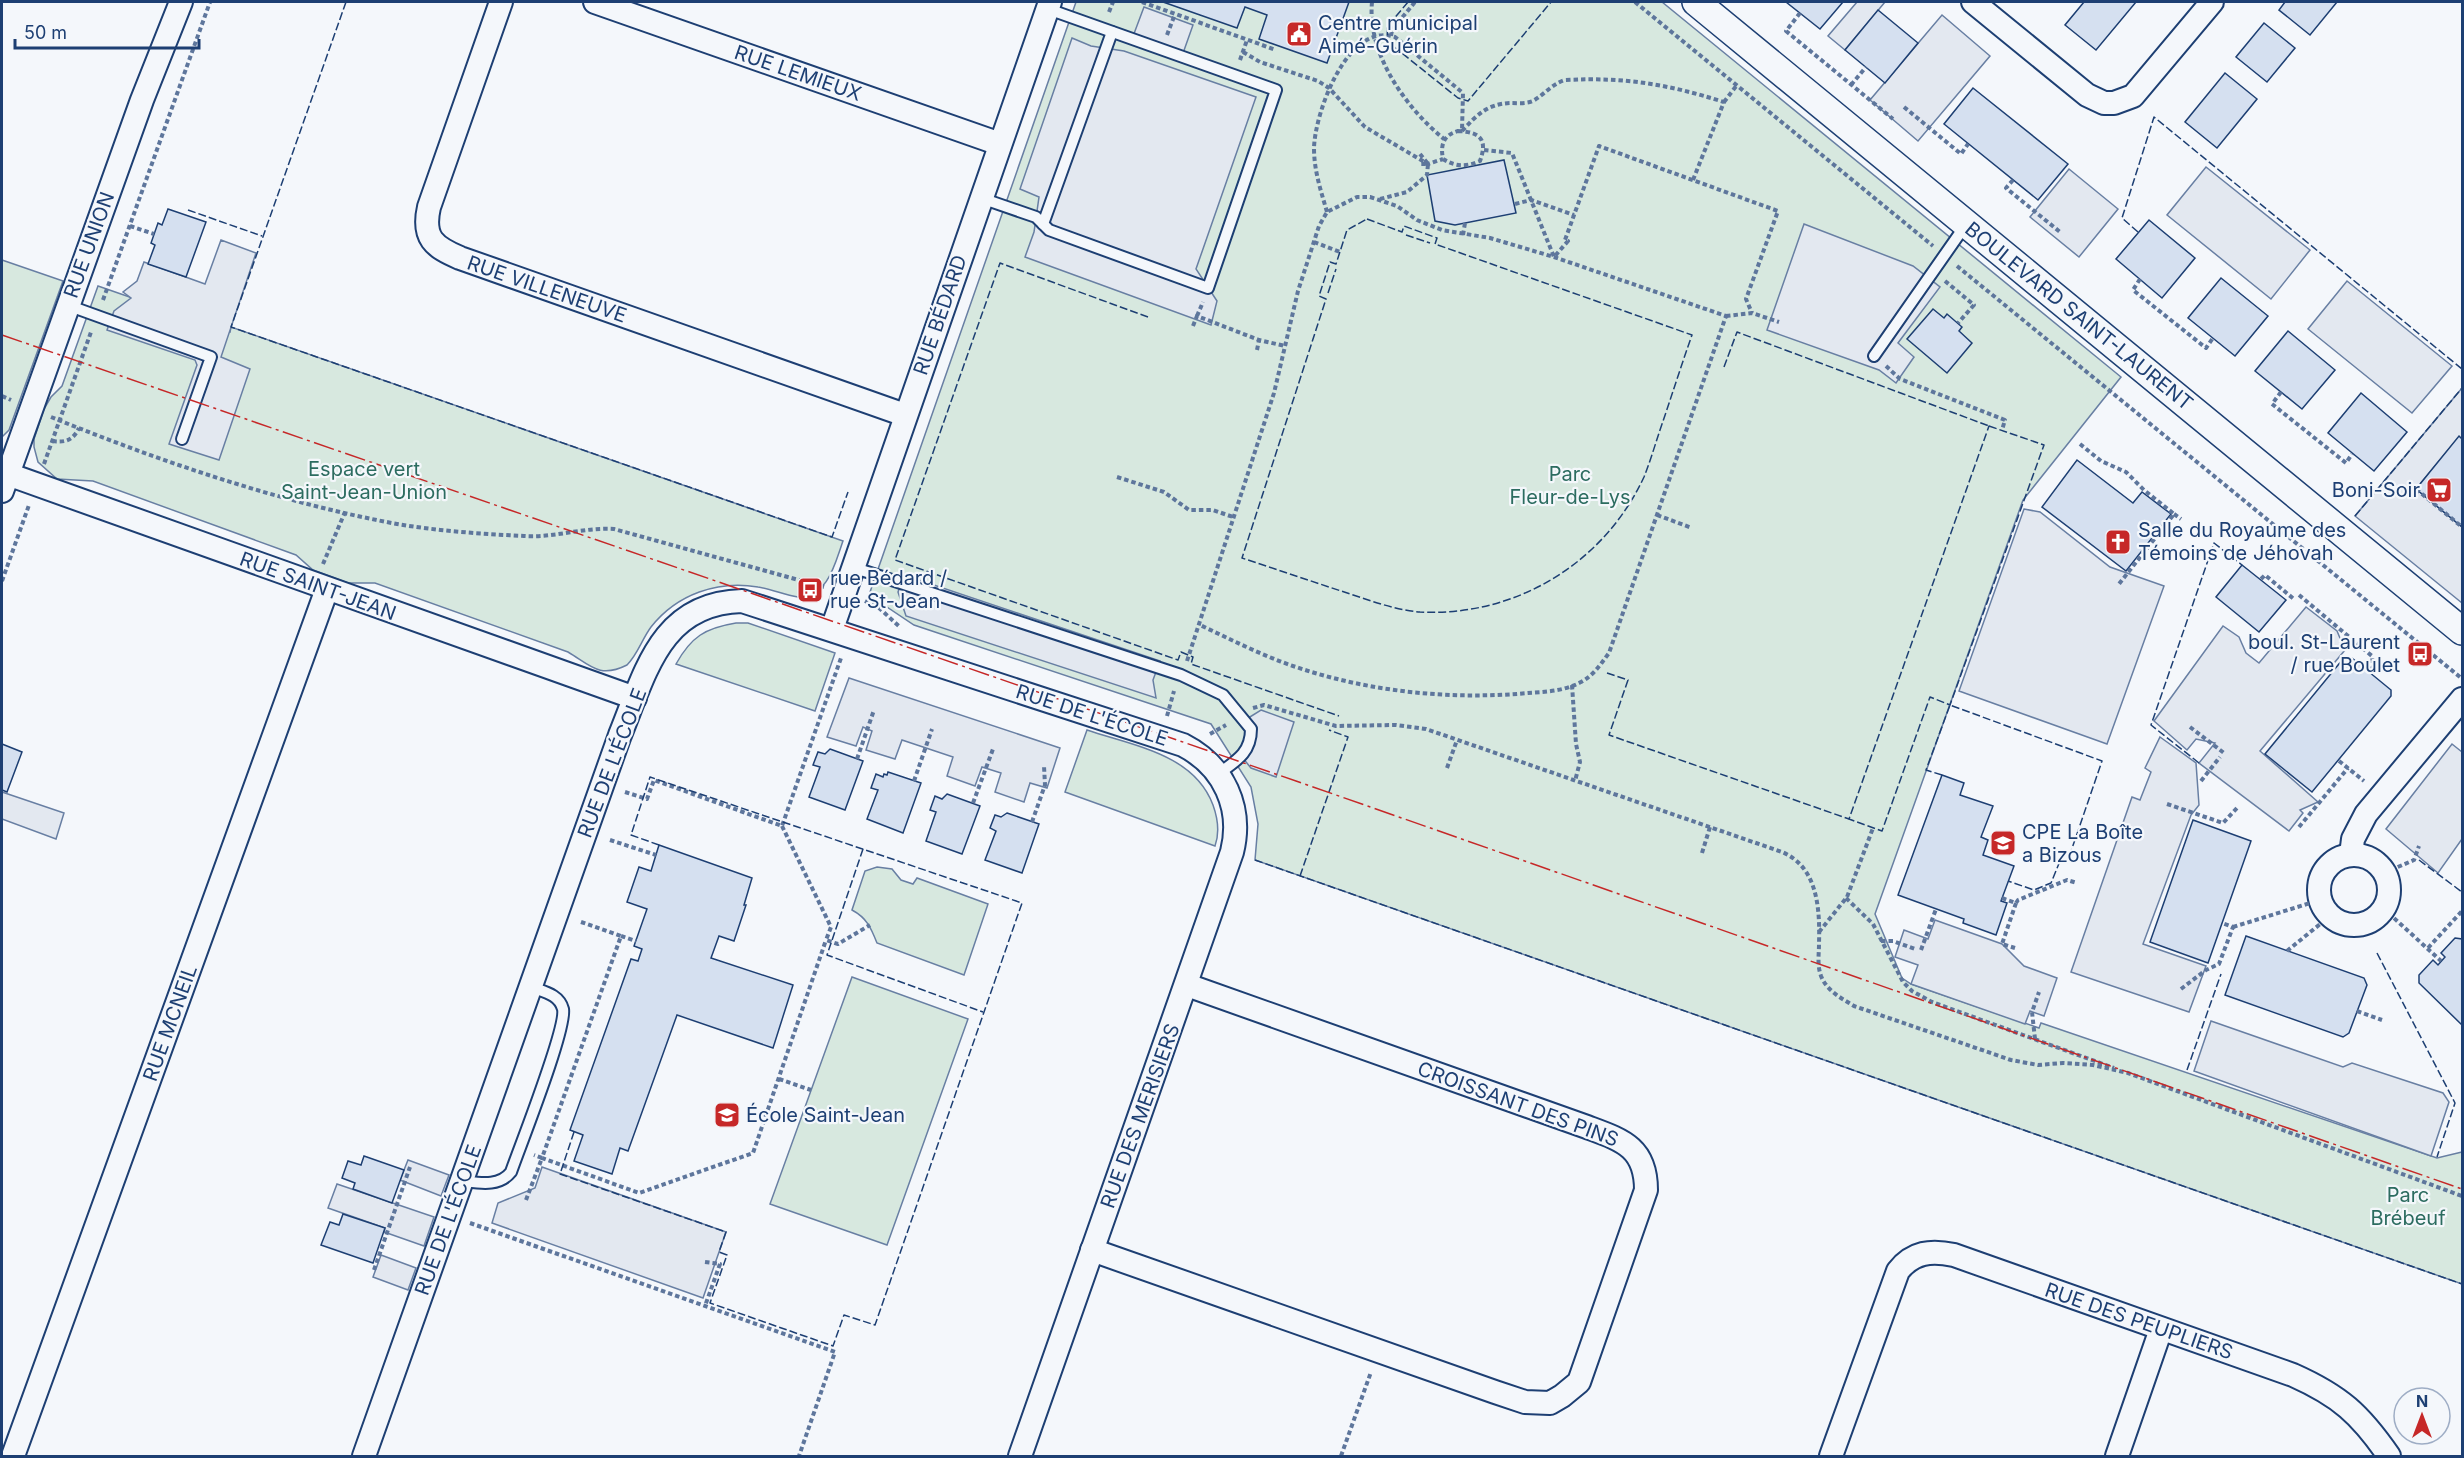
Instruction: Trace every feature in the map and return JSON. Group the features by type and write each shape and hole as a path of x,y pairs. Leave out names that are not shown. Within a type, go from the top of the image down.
{"street":[{"name":"RUE UNION","path":"4,479 142,100 181,2"},
{"name":"RUE VILLENEUVE","path":"501,2 429,207 425,222 433,242 444,252 460,258 904,415"},
{"name":"RUE LEMIEUX","path":"595,2 1000,144"},
{"name":"BOULEVARD SAINT-LAURENT","path":"1695,2 2463,631"},
{"path":"1973,2 2087,95 2104,104 2123,101 2140,90 2212,2"},
{"name":"RUE BÉDARD","path":"832,629 904,415 1049,5"},
{"name":"RUE SAINT-JEAN","path":"4,479 323,581 635,698"},
{"name":"RUE MCNEIL","path":"13,1456 323,581"},
{"name":"RUE DE L'ÉCOLE","path":"364,1456 620,735 661,644 670,630 694,610 726,601 749,602 1183,746 1207,760 1218,774"},
{"path":"2351,855 2357,828 2463,699"},
{"name":"RUE DES MERISIERS","path":"1020,1456 1187,985 1236,839 1232,801 1218,774"},
{"path":"2351,855 2362,856 2373,861 2384,873 2388,890 2383,908 2373,919 2363,924 2352,925 2340,922 2325,908 2319,885 2323,873 2330,864 2340,858 2351,855"},
{"name":"CROISSANT DES PINS","path":"1092,1250 1495,1392 1537,1404 1550,1402 1562,1396 1579,1382 1597,1334 1646,1190 1644,1168 1633,1148 1622,1140 1587,1127 1187,985"},
{"name":"RUE DES PEUPLIERS","path":"1831,1456 1893,1281 1903,1265 1917,1255 1936,1252 1954,1255 2293,1375 2319,1387 2357,1414 2389,1456"},
{"path":"2117,1456 2161,1329"}],"lane":[{"path":"981,198 1036,217 1049,230 1209,288 1276,90 1112,32 1049,5"},
{"path":"1042,224 1112,32"},
{"path":"1874,356 1967,223"},
{"path":"67,305 211,357 182,439"},
{"path":"852,567 1165,670 1223,695 1251,729 1251,738 1248,750 1242,757 1218,774"},
{"path":"462,1180 498,1183 506,1179 511,1172 554,1051 563,1017 559,999 531,987"}],"path":[{"name":"RUE UNION","path":"100,306 210,2"},
{"path":"1108,17 1113,2"},
{"path":"1142,2 1276,50"},
{"path":"1372,2 1371,12 1375,36 1389,72 1402,96 1425,123 1444,139"},
{"path":"1391,36 1392,30 1414,2"},
{"path":"1635,2 1930,243"},
{"path":"1181,16 1183,9"},
{"path":"1800,13 1786,31 1893,119"},
{"path":"1184,667 1200,625 1274,393 1298,291 1314,242 1327,212 1315,168 1314,149 1316,129 1329,88 1342,67 1358,48 1383,33 1391,36 1463,93 1462,131"},
{"path":"1243,52 1260,62 1318,81 1329,88 1365,127 1428,164"},
{"path":"1851,85 1866,67"},
{"path":"1462,131 1480,112 1493,105 1527,103 1565,80 1634,80 1659,84 1724,102"},
{"path":"1693,180 1724,102 1737,86"},
{"path":"1904,107 1961,154 1968,144"},
{"path":"1462,131 1479,136 1483,141 1484,150 1480,161 1468,166 1450,164 1443,159 1441,150 1444,139 1450,134 1462,131"},
{"path":"1554,257 1568,241 1565,240 1599,146 1778,211 1746,299 1752,313"},
{"path":"1484,150 1519,152"},
{"path":"1512,153 1554,257"},
{"path":"1378,199 1407,192 1426,175 1428,164 1420,154"},
{"path":"1420,164 1443,159"},
{"path":"2013,180 2007,188 2060,232"},
{"path":"1327,212 1357,197 1370,197 1397,206 1417,220 1463,235 1490,238 1554,257 1726,316 1752,313 1779,322"},
{"path":"1515,204 1531,200 1574,215"},
{"path":"1463,235 1466,223"},
{"path":"130,226 154,234"},
{"path":"1314,242 1340,252"},
{"name":"BOULEVARD SAINT-LAURENT","path":"1956,265 2458,676"},
{"path":"2140,279 2133,290 2206,348 2213,338"},
{"path":"1944,280 1974,305 1958,323"},
{"path":"1193,326 1197,316 1259,340 1285,346"},
{"path":"1200,625 1253,650 1297,667 1392,689 1440,694 1498,696 1551,691 1594,675 1609,653 1726,316"},
{"name":"RUE UNION","path":"43,467 94,326"},
{"path":"1257,350 1259,340"},
{"path":"1900,379 2005,420 2002,430"},
{"path":"2281,392 2272,404 2346,463 2352,453"},
{"path":"43,413 79,428 266,493 345,512 428,528 525,537 546,537 599,528 614,529 824,587"},
{"path":"52,441 67,441 75,437 79,428"},
{"path":"2080,444 2101,461 2126,472 2158,503 2181,519"},
{"path":"1117,477 1164,492 1190,510 1212,510 1233,517"},
{"path":"2416,489 2463,527"},
{"path":"2,581 30,501"},
{"path":"323,581 345,512"},
{"path":"2119,584 2174,514"},
{"path":"1657,515 1692,528"},
{"path":"2261,579 2265,575 2295,600"},
{"path":"2299,595 2372,656 2373,667 2368,671"},
{"path":"782,826 843,652"},
{"path":"1166,716 1177,682"},
{"path":"1572,685 1576,744 1580,762 1575,781"},
{"path":"1257,706 1264,705 1336,726 1408,726 1456,740 1782,852 1798,860 1817,897 1821,976 1832,993 1854,1006 2010,1060 2038,1065 2063,1063 2093,1065 2128,1073"},
{"path":"857,759 874,710"},
{"path":"2190,727 2224,753"},
{"path":"914,781 932,729"},
{"path":"1447,768 1456,740"},
{"path":"973,803 993,749"},
{"path":"2201,781 2220,757"},
{"path":"2339,761 2382,796"},
{"path":"1032,822 1045,785 1044,766"},
{"path":"2300,827 2348,768"},
{"path":"542,1158 639,1193 753,1153 831,927 782,826 654,780 647,800 619,790"},
{"path":"2167,804 2223,823 2237,808"},
{"path":"2219,830 2221,822"},
{"path":"1702,853 1710,827"},
{"path":"1819,932 1846,898 1873,828"},
{"path":"610,840 656,855"},
{"path":"2384,873 2414,860 2419,846"},
{"path":"2014,948 2002,944 2018,900 2067,880 2077,883"},
{"path":"1846,898 1873,924 1903,982 1912,991 1932,1002 2463,1196"},
{"path":"2002,898 2016,903"},
{"path":"2222,923 2233,927 2325,908"},
{"path":"2287,951 2325,908"},
{"path":"2383,908 2442,961"},
{"path":"1921,950 1936,909"},
{"path":"2428,948 2463,911"},
{"path":"581,922 636,941"},
{"path":"826,940 838,944 870,925"},
{"path":"2181,989 2206,970 2219,964 2233,927"},
{"path":"526,1200 621,936"},
{"path":"1881,940 1893,941 1915,949"},
{"path":"2035,1039 2032,1012 2039,992"},
{"path":"2357,1011 2382,1020"},
{"path":"779,1079 811,1090"},
{"path":"374,1270 400,1188 410,1167"},
{"path":"466,1222 835,1352 799,1456"},
{"path":"705,1262 720,1264 705,1306"},
{"path":"1341,1456 1373,1367"}],"green space":[{"name":"Parc Fleur-de-Lys","path":"1076,2 1662,2 2121,377 2023,500 1875,914 1902,978 1911,984 2039,1028 2041,1023 2437,1158 2462,1152 2462,1284 1255,860 1258,824 1251,787 1211,724 914,625 869,595"},
{"path":"2,260 63,281 9,430 2,437"},
{"name":"Espace vert Saint-Jean-Union","path":"98,286 230,332 231,327 843,541 837,560 829,578 817,591 808,595 798,597 743,585 713,588 686,598 673,606 651,627 627,665 609,671 595,669 568,652 375,583 348,583 313,570 296,555 93,481 57,479 38,462 34,439 44,409 51,397 62,386"},
{"path":"736,623 748,623 835,653 815,711 676,664 687,647 700,635"},
{"path":"1087,730 1160,754 1192,774 1204,788 1215,810 1218,831 1215,846 1065,792"},
{"path":"877,867 892,869 901,880 913,884 917,878 988,904 964,975 877,943 868,924 852,910 865,871"},
{"path":"852,977 968,1019 887,1245 770,1204"}],"shaded area":[{"path":"1857,2 1885,2 1845,50 1828,36"},
{"path":"1144,7 1193,25 1182,56 1132,39"},
{"path":"1942,15 1990,56 1918,141 1870,100"},
{"path":"1072,38 1091,46 1124,51 1256,97 1196,269 1217,301 1211,325 1025,257 1034,232 1039,197 1020,189"},
{"path":"2206,167 2310,250 2271,299 2167,215"},
{"path":"2069,169 2118,209 2079,257 2030,217"},
{"path":"1804,224 1913,266 1940,287 1898,343 1914,357 1896,383 1879,370 1767,330"},
{"path":"221,240 256,253 221,357 250,369 219,460 169,444 197,365 195,360 107,330 114,311 131,298 123,292 137,281 144,262 205,284"},
{"path":"2347,281 2452,366 2412,413 2308,329"},
{"path":"2462,388 2462,439 2459,437 2416,489 2462,527 2462,603 2355,516"},
{"path":"2024,509 2040,512 2110,567 2164,586 2107,744 1959,691"},
{"path":"904,575 1160,661 1153,680 1156,698 906,616 898,592"},
{"path":"2306,607 2337,631 2345,650 2260,751 2318,802 2300,810 2303,813 2289,831 2199,763 2215,743 2196,739 2187,750 2154,721 2223,626 2239,637 2246,653 2259,663"},
{"path":"849,678 1060,748 1047,788 1030,783 1024,802 995,792 1001,773 982,767 975,786 947,776 953,757 902,740 895,759 866,750 872,731 863,727 856,746 827,737"},
{"path":"1261,710 1294,722 1276,777 1251,768 1242,757 1248,750 1245,720"},
{"path":"2160,737 2196,763 2199,805 2191,815 2143,944 2206,966 2189,1012 2071,972 2132,797 2140,800 2151,772 2145,768"},
{"path":"2452,744 2462,752 2462,839 2438,873 2386,829"},
{"path":"2,792 64,813 56,839 2,819"},
{"path":"1935,920 2002,944 2024,966 2057,978 2044,1016 2030,1011 2025,1024 1911,984 1918,965 1895,957 1904,930 1928,939"},
{"path":"2211,1021 2343,1067 2352,1063 2443,1093 2449,1102 2431,1156 2194,1071"},
{"path":"408,1160 449,1175 441,1196 400,1180"},
{"path":"542,1167 726,1232 703,1298 492,1223 498,1203 535,1188"},
{"path":"337,1184 434,1217 424,1246 384,1232 385,1228 328,1208"},
{"path":"381,1255 416,1268 408,1290 373,1277"}],"building":[{"name":"Centre municipal Aimé-Guérin","path":"1163,2 1349,2 1327,63 1259,39 1267,15 1245,7 1237,28"},
{"path":"1786,2 1843,2 1820,29"},
{"path":"2084,2 2136,2 2096,50 2065,25"},
{"path":"2285,2 2337,2 2310,35 2279,10"},
{"path":"1878,10 1918,43 1885,83 1845,50"},
{"path":"2264,23 2295,48 2267,82 2236,57"},
{"path":"2225,73 2257,99 2217,148 2185,122"},
{"path":"1973,88 2068,164 2038,200 1944,124"},
{"path":"1504,160 1516,213 1455,225 1435,221 1427,175"},
{"path":"168,209 206,222 186,277 148,264 155,245 151,243 158,223 162,225"},
{"path":"2149,220 2195,258 2162,298 2116,259"},
{"path":"2221,278 2268,316 2235,356 2188,318"},
{"path":"1933,309 1944,318 1947,314 1962,327 1959,331 1972,343 1947,373 1907,339"},
{"path":"2288,331 2335,370 2302,409 2255,371"},
{"path":"2361,393 2407,432 2374,471 2328,433"},
{"path":"2459,436 2462,439 2462,527 2416,489"},
{"name":"Salle du Royaume des Témoins de Jéhovah","path":"2077,460 2133,503 2142,492 2171,514 2126,571 2042,507"},
{"path":"2242,565 2286,600 2259,632 2216,597"},
{"path":"2352,658 2391,690 2391,696 2312,792 2265,754 2343,659"},
{"path":"2,744 22,752 7,792 2,790"},
{"path":"830,749 863,761 845,810 809,797 820,767 813,765 818,752 825,754"},
{"path":"888,772 921,783 903,833 867,819 878,790 871,788 876,774 883,777"},
{"path":"1942,775 1964,783 1960,795 1993,806 1981,837 1988,840 1983,855 2014,866 2001,901 2007,903 1996,935 1963,923 1964,919 1898,895"},
{"path":"947,794 980,806 962,854 926,841 936,812 930,810 935,796 942,799"},
{"path":"1007,813 1039,824 1022,873 985,860 996,831 990,828 995,815 1001,817"},
{"path":"2193,820 2251,841 2208,963 2150,942"},
{"path":"659,845 752,878 734,941 719,936 711,958 793,985 773,1048 677,1015 628,1151 620,1148 612,1174 574,1161 583,1135 570,1130 631,959 638,961 642,949 634,946 647,909 627,902 639,867 651,871"},
{"path":"2246,936 2364,978 2367,985 2349,1033 2343,1037 2225,995"},
{"path":"2455,938 2462,939 2462,1025 2419,983 2419,975 2433,960 2438,965 2445,957 2441,953"},
{"path":"364,1156 404,1170 392,1203 353,1189 355,1183 342,1178 348,1161 361,1165"},
{"path":"343,1214 385,1228 373,1263 321,1245 330,1222 339,1225"}],"fence":[{"path":"346,2 231,327 832,537 848,492"},
{"path":"1408,2 1387,27 1388,42 1458,98 1468,101 1551,2"},
{"path":"2138,232 2122,218 2154,117 2462,369"},
{"path":"188,210 262,236"},
{"path":"1367,219 1402,232 1404,226 1437,238 1435,244 1692,335 1644,477 1627,508 1606,535 1581,559 1553,579 1523,594 1490,605 1456,611 1410,611 1370,601 1242,558 1326,299 1319,296 1330,262 1336,264 1347,230 1367,219"},
{"path":"1406,235 1430,243"},
{"path":"1148,317 1000,263 895,560 1178,660 1181,652 1193,657 1191,664 1339,716"},
{"path":"1328,293 1336,269"},
{"path":"1724,367 1737,332 1989,426"},
{"path":"2355,516 2462,388"},
{"path":"1989,426 2044,445 1950,705 1930,697 1882,831 1849,819 1989,426"},
{"path":"2199,763 2151,725 2214,543 2242,565"},
{"path":"1607,673 1628,680 1609,735 1849,819"},
{"path":"1942,775 1926,770 1950,705 2102,761 2067,863 2060,861 2051,883 2034,890 2008,881"},
{"path":"1300,876 1348,737 1329,730"},
{"path":"574,1132 560,1174 726,1232 719,1252 727,1255 710,1303 833,1346 844,1315 875,1325 1022,903 650,777 631,835 659,845"},
{"path":"863,849 827,955 983,1012"},
{"path":"1255,860 2462,1284"},
{"path":"2419,860 2462,892"},
{"path":"2377,953 2455,1103 2437,1157"},
{"path":"2187,1070 2221,974"}],"power":[{"path":"2,335 1296,781 2462,1189"}],"place":[{"name":"Centre municipal Aimé-Guérin","path":"1299,34"},
{"name":"Boni-Soir","path":"2439,490"},
{"name":"Salle du Royaume des Témoins de Jéhovah","path":"2118,542"},
{"name":"rue Bédard / rue St-Jean","path":"810,590"},
{"name":"boul. St-Laurent / rue Boulet","path":"2420,654"},
{"name":"CPE La Boîte a Bizous","path":"2003,843"},
{"name":"École Saint-Jean","path":"727,1115"}],"park label":[{"name":"Parc Brébeuf","path":"2408,1206"}]}
